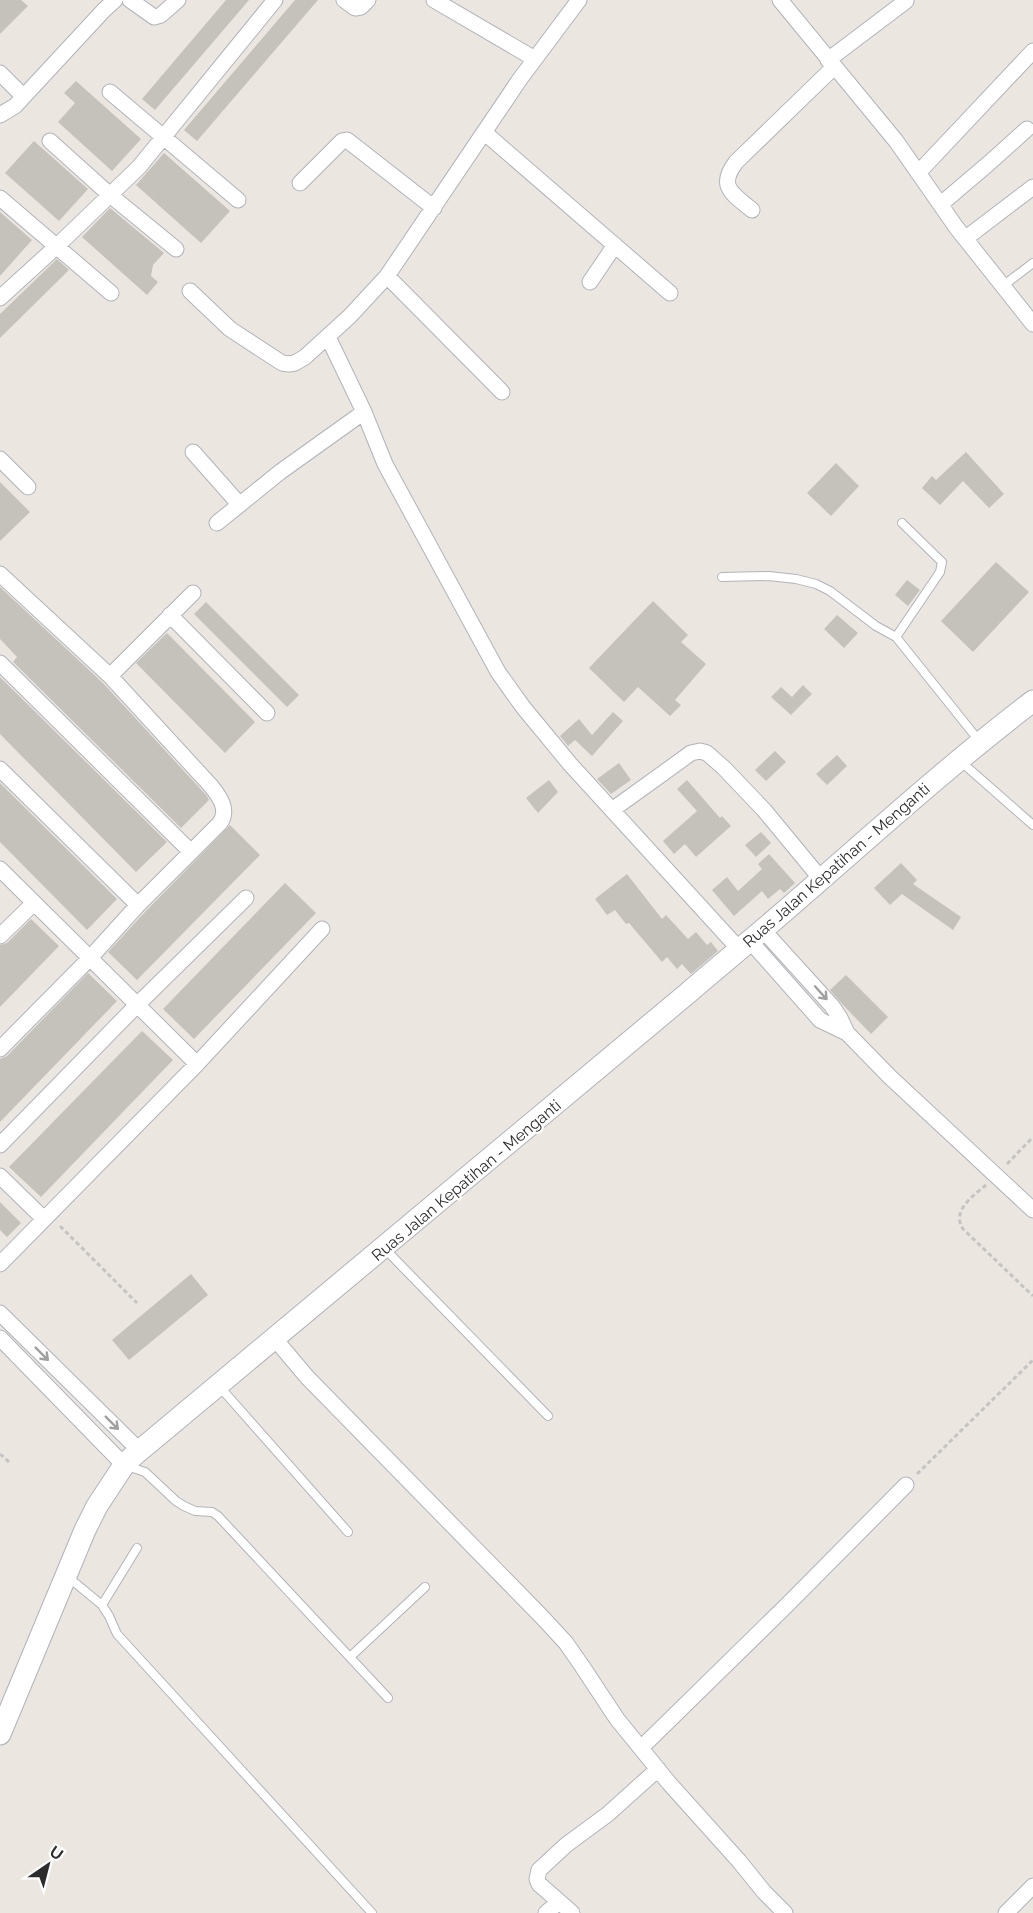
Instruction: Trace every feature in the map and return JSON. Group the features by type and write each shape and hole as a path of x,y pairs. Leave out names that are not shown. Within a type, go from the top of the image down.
{"main road":[{"name":"Ruas Jalan Kepatihan - Menganti","path":"0,1734 85,1530 97,1506 132,1458 595,1073 958,759 1033,701"}],"street":[{"path":"0,115 15,106 115,0"},
{"path":"130,0 154,17 158,17 178,0"},
{"path":"0,298 139,167 275,0"},
{"path":"344,0 356,9 362,7 368,0"},
{"path":"434,0 534,59"},
{"path":"189,291 230,329 282,363 295,363 305,357 360,306 387,276 534,59 579,0"},
{"path":"780,0 896,141 966,238 1033,324"},
{"path":"752,210 729,191 727,184 730,171 831,64 906,1"},
{"path":"918,173 1033,51"},
{"path":"0,73 23,96"},
{"path":"110,92 238,200"},
{"path":"941,204 1026,129"},
{"path":"485,133 670,292"},
{"path":"300,183 342,141 346,140 434,208"},
{"path":"50,141 110,195 176,249"},
{"path":"966,238 1033,187"},
{"path":"0,198 111,293"},
{"path":"590,282 615,245"},
{"path":"387,276 502,392"},
{"path":"328,337 364,412 385,464 498,672 523,707 570,764 709,914 750,940 832,1006 847,1033 890,1077 1033,1210"},
{"path":"217,523 280,472 364,412"},
{"path":"193,452 239,504"},
{"path":"0,459 28,487"},
{"path":"0,574 110,676 211,786 222,803 224,815 220,823 138,905 0,1050"},
{"path":"110,676 193,593"},
{"path":"170,615 267,712"},
{"path":"0,663 191,852"},
{"path":"612,810 691,753 699,751 707,753 757,802 821,879"},
{"path":"0,769 138,905"},
{"path":"0,869 197,1064"},
{"path":"0,1145 246,898"},
{"path":"0,936 34,903"},
{"path":"0,1264 51,1222 322,929"},
{"path":"0,1176 51,1222"},
{"path":"0,1313 132,1458"},
{"path":"0,1338 132,1458"},
{"path":"275,1339 307,1377 543,1618 566,1644 617,1719 658,1769 764,1893 785,1913"},
{"path":"641,1748 906,1485"},
{"path":"572,1913 539,1884 537,1879 539,1870 566,1845 608,1814 658,1769"},
{"path":"1006,1913 1033,1886"},
{"path":"546,1913 559,1902"}],"lane":[{"path":"1004,285 1033,262"},
{"path":"896,637 942,566 942,562 902,523"},
{"path":"722,577 768,576 796,579 816,584 830,591 876,626 896,637 980,742"},
{"path":"958,759 1033,825"},
{"path":"384,1248 548,1416"},
{"path":"219,1385 348,1533"},
{"path":"132,1458 176,1501 195,1511 212,1512 218,1516 388,1698"},
{"path":"132,1458 145,1472"},
{"path":"102,1605 138,1548"},
{"path":"66,1576 102,1605 117,1634 372,1913"},
{"path":"350,1657 425,1587"}],"path":[{"path":"1033,1137 973,1197 958,1217 958,1222 963,1229 1033,1296"},
{"path":"51,1222 137,1303"},
{"path":"906,1485 1033,1360"},
{"path":"0,1454 9,1462"}],"building":[{"path":"0,0 21,0 28,6 0,34"},
{"path":"226,0 249,0 155,110 142,99"},
{"path":"295,0 318,0 197,141 184,130"},
{"path":"76,81 141,139 112,171 58,122 75,103 64,93"},
{"path":"34,141 88,189 59,221 5,173"},
{"path":"164,153 230,211 201,243 136,185"},
{"path":"110,208 164,253 153,265 151,276 158,282 147,295 82,237"},
{"path":"0,212 32,240 0,276"},
{"path":"57,259 69,270 0,338 0,314"},
{"path":"966,452 1004,494 989,508 963,481 940,505 922,488 932,476 936,480"},
{"path":"836,463 859,486 831,516 807,493"},
{"path":"0,482 30,512 0,541"},
{"path":"996,562 1029,592 973,652 941,621"},
{"path":"907,580 920,590 908,606 895,595"},
{"path":"0,587 103,683 207,796 209,800 181,828 13,662 17,657 0,639"},
{"path":"653,601 688,635 681,642 706,664 675,700 681,705 670,716 638,687 624,702 589,668"},
{"path":"206,602 299,695 287,707 194,614"},
{"path":"837,615 858,633 844,648 824,629"},
{"path":"167,633 255,722 225,753 136,663"},
{"path":"0,677 167,842 136,872 0,734"},
{"path":"803,685 812,694 791,715 771,697 781,687 792,697"},
{"path":"613,712 623,721 592,756 575,740 568,746 560,736 579,719 592,735"},
{"path":"775,751 786,762 766,781 755,770"},
{"path":"837,755 847,766 827,785 816,774"},
{"path":"619,763 631,780 611,794 597,779"},
{"path":"549,780 558,792 538,813 526,798"},
{"path":"687,780 720,818 722,816 731,826 696,857 685,844 674,854 663,841 697,811 677,789"},
{"path":"0,783 117,899 87,930 0,842"},
{"path":"230,825 260,855 137,980 108,952"},
{"path":"761,832 771,843 756,857 745,845"},
{"path":"769,854 795,883 784,893 780,889 768,899 762,891 734,916 712,890 727,877 738,891 762,869 758,864"},
{"path":"901,863 917,880 913,884 961,917 953,930 902,894 890,905 874,888"},
{"path":"627,874 662,919 666,915 688,939 696,932 707,945 711,942 718,951 691,974 682,964 677,969 667,957 662,962 629,923 626,924 615,910 607,915 595,899"},
{"path":"285,883 316,913 194,1039 163,1009"},
{"path":"31,919 59,946 0,1007 0,945 7,943"},
{"path":"88,973 117,1001 0,1122 0,1059 7,1056"},
{"path":"846,975 888,1017 871,1034 830,990"},
{"path":"142,1031 173,1060 41,1197 9,1167"},
{"path":"0,1202 21,1223 7,1237 0,1230"},
{"path":"191,1274 208,1295 129,1360 112,1340"}]}
